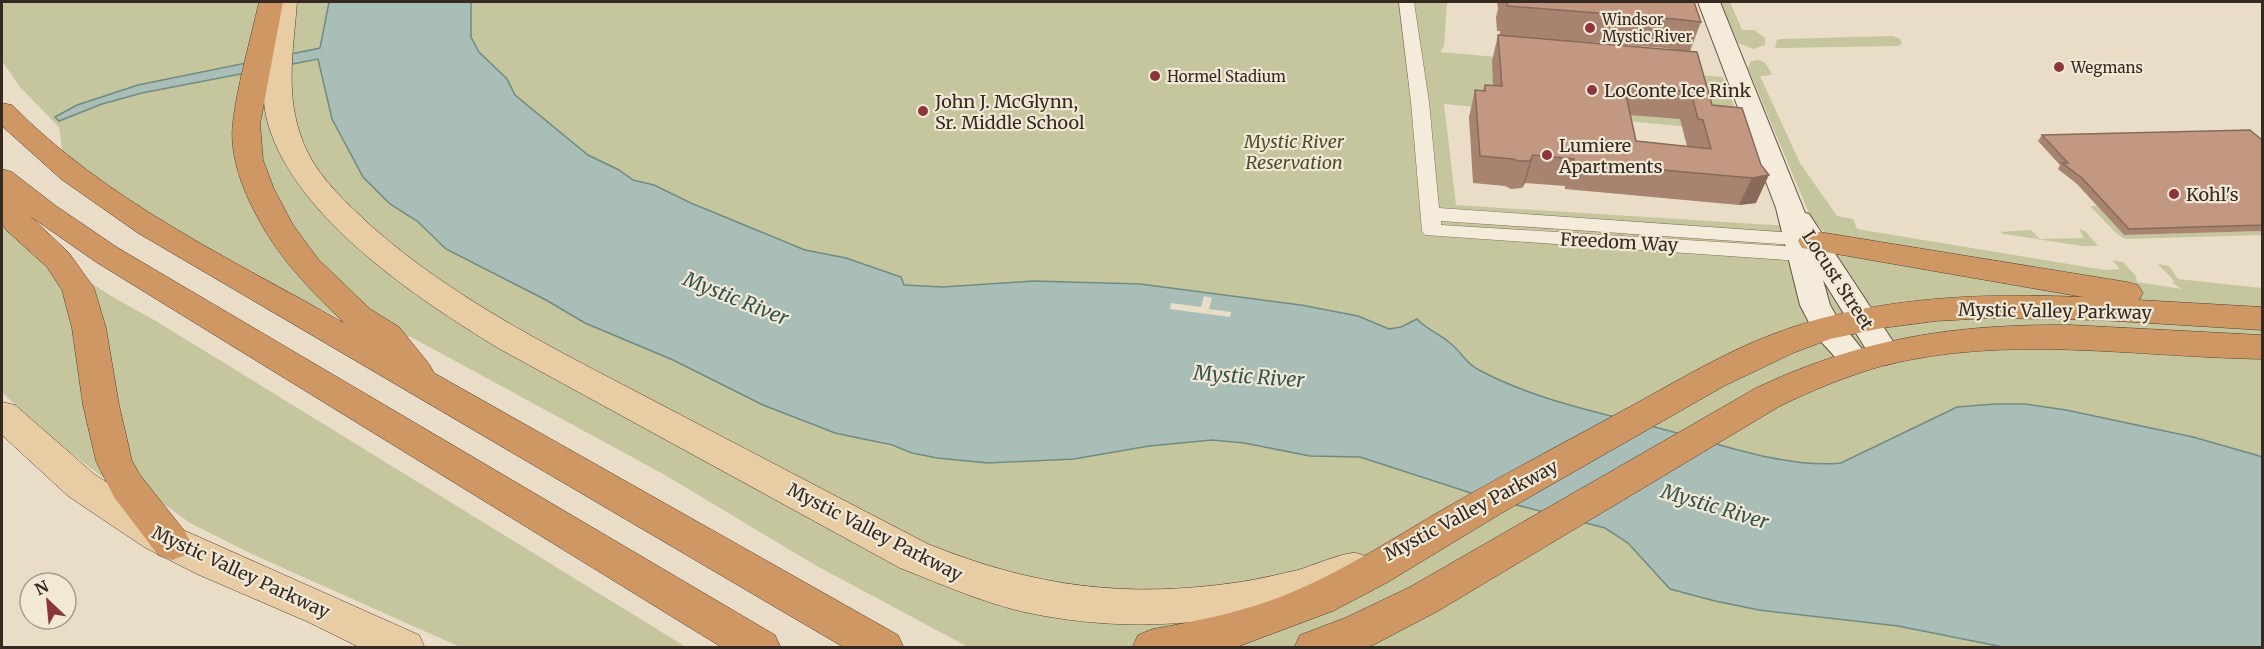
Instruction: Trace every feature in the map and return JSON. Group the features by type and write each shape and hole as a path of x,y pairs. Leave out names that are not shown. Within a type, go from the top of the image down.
{"highway":[{"path":"271,2 246,124 249,160 259,189 280,229 307,266 358,317 387,335 427,386"},
{"path":"2,111 40,149 117,206 883,648"},
{"path":"2,178 17,223 58,261 78,288 86,313 103,416 114,461 127,486 172,544"},
{"path":"2,178 45,213 107,255 759,648"},
{"path":"1808,247 2262,312"},
{"name":"Mystic Valley Parkway","path":"1465,516 1748,358 1827,328 1863,320 1939,310 2003,307 2262,319"},
{"name":"Mystic Valley Parkway","path":"1315,648 1393,616 1742,412 1799,382 1871,357 1952,341 2013,337 2262,347"},
{"path":"1153,648 1250,624 1319,599 1370,573 1465,516"}],"main road":[{"name":"Mystic Valley Parkway","path":"285,2 279,87 280,114 287,140 306,171 332,203 385,254 453,305 510,340 943,569 1012,592 1083,605 1147,609 1209,606 1275,594 1345,572 1391,554 1465,516"},
{"name":"Mystic Valley Parkway","path":"2,415 81,485 172,544 320,608 404,648"},
{"path":"320,608 360,643 370,648"}],"street":[{"name":"Freedom Way","path":"1406,2 1420,104 1431,223 1808,247"},
{"name":"Locust Street","path":"1709,2 1808,247 1863,320 1871,357"},
{"name":"Locust Street","path":"1808,247 1815,305 1827,328 1871,357"}],"green space":[{"path":"2,2 329,2 320,48 138,85 77,105 55,117 59,121 102,104 142,93 318,59 332,119 363,177 390,204 417,221 458,255 546,300 585,323 673,360 763,405 819,428 937,458 988,463 1074,459 1149,446 1212,440 1244,443 1310,456 1360,457 1471,493 1605,528 1628,543 1670,589 1759,610 1898,626 2003,647 968,647 815,565 665,475 411,337 367,332 315,306 273,289 184,237 63,156 59,127 20,87 2,61"},
{"name":"Mystic River Reservation","path":"471,2 1447,2 1444,46 1440,52 1723,77 1744,132 1444,104 1456,205 1788,226 1826,234 1811,218 1748,68 1750,62 1758,60 1766,65 1772,75 1760,76 1800,163 1837,216 1853,219 1857,229 2105,270 2120,269 2112,260 2123,262 2136,276 2137,282 2182,289 2171,282 2175,282 2158,264 2169,266 2178,279 2262,288 2262,457 2193,437 2066,410 2025,404 1995,404 1957,407 1841,463 1799,462 1730,448 1525,390 1480,371 1417,319 1401,327 1389,329 1358,316 1301,305 1140,284 1033,281 943,287 904,285 846,258 805,250 752,229 654,185 633,180 619,170 588,155 515,95 507,79 479,52 471,37"},
{"path":"1720,2 1730,2 1742,30 1754,30 1765,38 1765,45 1753,49 1738,43"},
{"path":"1893,36 1900,39 1902,44 1897,46 1775,48 1777,40 1780,39"},
{"path":"2090,206 2097,206 2124,235 2262,231 2262,235 2125,239 2116,233"},
{"path":"2,224 111,296 156,321 686,647 460,647 252,554 190,523 153,496 102,477 38,427 2,392"},
{"path":"2079,229 2085,231 2098,246 2082,246 2004,234 2000,232 2031,230 2040,239 2084,238"}],"water":[{"name":"Mystic River","path":"329,2 471,2 471,37 479,52 507,79 515,95 588,155 619,170 633,180 654,185 691,203 805,250 846,258 901,277 904,285 943,287 1033,281 1140,284 1301,305 1358,316 1389,329 1401,327 1417,319 1454,346 1474,367 1524,390 1730,448 1799,462 1841,463 1957,407 1995,404 2025,404 2066,410 2193,437 2262,457 2262,647 2003,647 1898,626 1759,610 1715,601 1670,589 1628,543 1605,528 1471,493 1360,457 1310,456 1244,443 1212,440 1149,446 1074,459 988,463 912,453 892,445 835,433 763,405 673,360 585,323 546,300 446,249 417,221 390,204 363,177 332,119 318,59 142,93 102,104 59,121 55,117 77,105 138,85 320,48"}],"pier":[{"path":"1204,296 1212,298 1209,309 1231,312 1230,317 1170,309 1171,303 1201,307"}],"building":[{"path":"1507,2 1694,2 1701,22 1507,6"},
{"path":"1498,35 1697,52 1712,105 1742,108 1761,165 1769,175 1752,178 1574,162 1574,159 1533,155 1530,161 1480,156 1475,90 1485,91 1485,85 1502,86","holes":["1624,86 1691,92 1698,119 1703,120 1711,149 1636,141"]},
{"name":"Kohl's","path":"2250,130 2262,140 2262,225 2129,229 2082,178 2062,163 2068,163 2042,135"}],"place":[{"name":"Windsor Mystic River","path":"1590,28"},
{"name":"Wegmans","path":"2059,67"},
{"name":"Hormel Stadium","path":"1155,76"},
{"name":"LoConte Ice Rink","path":"1592,90"},
{"name":"John J. McGlynn, Sr. Middle School","path":"923,111"},
{"name":"Lumiere Apartments","path":"1547,155"},
{"name":"Kohl's","path":"2174,194"}]}
